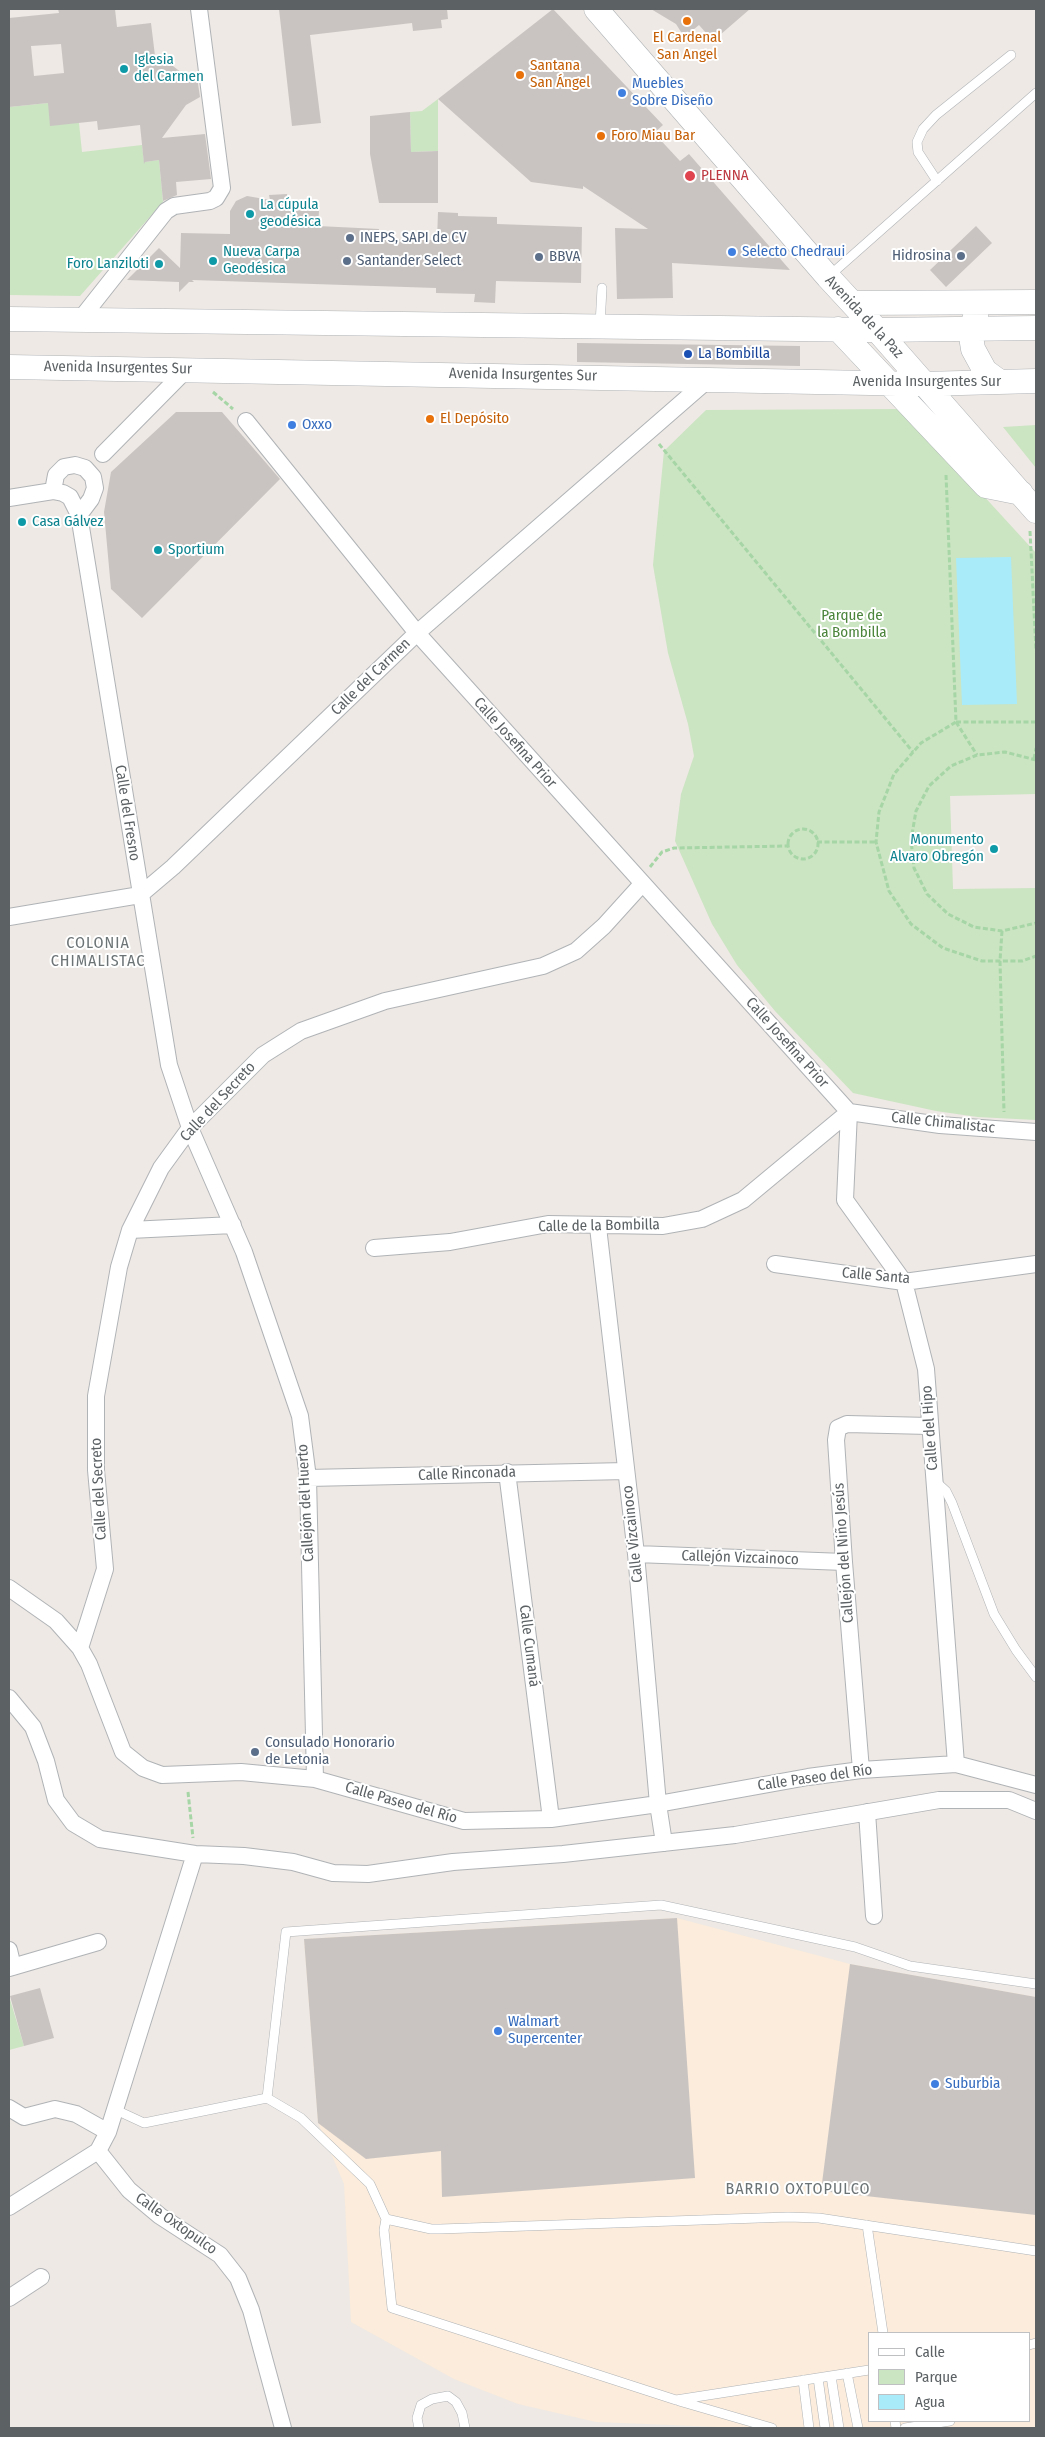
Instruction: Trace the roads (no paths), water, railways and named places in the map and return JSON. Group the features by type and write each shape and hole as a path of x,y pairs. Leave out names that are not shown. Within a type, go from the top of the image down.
{"main road":[{"name":"Avenida de la Paz","path":"596,9 828,277 1029,502"},
{"path":"852,303 1036,302"},
{"path":"996,303 982,309 973,318 970,330 973,349 978,361 985,371 1000,382"},
{"path":"9,319 877,330 1036,328"},
{"path":"838,329 986,486 1029,502"},
{"name":"Avenida Insurgentes Sur","path":"9,367 710,378 924,384 1036,381"}],"street":[{"path":"78,321 166,211 174,206 210,201 216,198 222,188 199,9"},
{"path":"103,454 188,369"},
{"name":"Calle del Carmen","path":"140,895 173,867 417,634 710,378"},
{"name":"Calle Josefina Prior","path":"246,422 417,634 849,1112"},
{"path":"9,498 53,491 56,475 64,468 75,465 85,468 93,477 95,488 91,499 79,515"},
{"name":"Calle del Fresno","path":"53,491 64,493 70,497 79,515 168,1065 190,1128"},
{"name":"Calle del Secreto","path":"80,1648 105,1569 96,1470 96,1396 117,1276 130,1230 161,1168 190,1128 263,1055 300,1031 385,1002 543,966 576,951 604,926 642,884"},
{"path":"9,917 140,895"},
{"name":"Calle Chimalistac","path":"849,1112 940,1125 1036,1132"},
{"name":"Calle de la Bombilla","path":"374,1248 450,1242 548,1224 598,1227 663,1226 702,1219 744,1200 849,1112"},
{"name":"Calle del Hipo","path":"849,1112 845,1200 904,1282 926,1369 956,1764"},
{"name":"Callejón del Huerto","path":"190,1128 244,1252 300,1416 308,1478 315,1779"},
{"path":"130,1230 233,1225"},
{"name":"Calle Vizcainoco","path":"598,1227 636,1554 658,1804 664,1843"},
{"name":"Calle Santa","path":"775,1264 904,1282 1036,1264"},
{"name":"Callejón del Niño Jesús","path":"861,1770 844,1562 836,1440 838,1428 846,1424 929,1426"},
{"name":"Calle Rinconada","path":"308,1478 507,1472 626,1471"},
{"name":"Calle Cumaná","path":"507,1472 551,1819"},
{"name":"Callejón Vizcainoco","path":"636,1554 844,1562"},
{"name":"Calle Paseo del Río","path":"9,1588 56,1621 80,1648 89,1664 123,1752 142,1768 162,1775 241,1772 315,1779 464,1821 551,1819 658,1804 808,1777 861,1770 956,1764 1036,1785"},
{"path":"9,1698 33,1727 46,1761 56,1800 72,1823 100,1838 195,1854 244,1856 293,1862 333,1873 368,1874 453,1862 564,1854 735,1835 939,1800 1009,1800 1036,1811"},
{"path":"868,1812 874,1916"},
{"path":"9,2207 98,2151 108,2132 116,2110 195,1854"},
{"path":"9,1950 11,1968 98,1942"},
{"path":"9,2108 24,2117 54,2109 76,2114 108,2132"},
{"name":"Calle Oxtopulco","path":"98,2151 130,2190 160,2216 220,2255 238,2278 251,2310 283,2428"},
{"path":"9,2298 40,2276"}],"lane":[{"path":"937,181 918,152 917,142 923,129 936,115 1011,54"},
{"path":"828,277 1036,93"},
{"path":"600,326 602,288"},
{"path":"933,1479 946,1491 952,1502 994,1614 1016,1650 1036,1677"},
{"path":"266,2098 286,1932 660,1905 855,1947 910,1966 1036,1984"},
{"path":"116,2110 144,2123 266,2098 301,2118 370,2184 386,2218 384,2230 392,2308 676,2400 772,2428"},
{"path":"386,2218 430,2229 788,2217 819,2218 1036,2250"},
{"path":"867,2225 883,2332"},
{"path":"676,2400 868,2370"},
{"path":"847,2373 858,2428"},
{"path":"831,2376 839,2428"},
{"path":"818,2378 825,2428"},
{"path":"803,2380 809,2428"},
{"path":"419,2428 417,2418 421,2405 432,2399 448,2396 456,2402 462,2413 465,2428"},
{"path":"905,2428 944,2422"}],"water":[{"path":"1011,557 1017,704 962,705 956,558"}],"place":[{"name":"El Cardenal San Angel","path":"687,21"},
{"name":"Iglesia del Carmen","path":"124,69"},
{"name":"Santana San Ángel","path":"520,75"},
{"name":"Muebles Sobre Diseño","path":"622,93"},
{"name":"Foro Miau Bar","path":"601,136"},
{"name":"PLENNA","path":"690,176"},
{"name":"La cúpula geodésica","path":"250,214"},
{"name":"INEPS, SAPI de CV","path":"350,238"},
{"name":"Selecto Chedraui","path":"732,252"},
{"name":"Hidrosina","path":"961,256"},
{"name":"BBVA","path":"539,257"},
{"name":"Nueva Carpa Geodésica","path":"213,261"},
{"name":"Santander Select","path":"347,261"},
{"name":"Foro Lanziloti","path":"159,264"},
{"name":"La Bombilla","path":"688,354"},
{"name":"El Depósito","path":"430,419"},
{"name":"Oxxo","path":"292,425"},
{"name":"Casa Gálvez","path":"22,522"},
{"name":"Sportium","path":"158,550"},
{"name":"Monumento Alvaro Obregón","path":"994,849"},
{"name":"Consulado Honorario de Letonia","path":"255,1752"},
{"name":"Walmart Supercenter","path":"498,2031"},
{"name":"Suburbia","path":"935,2084"}],"district":[{"name":"COLONIA CHIMALISTAC","path":"98,953"},
{"name":"BARRIO OXTOPULCO","path":"798,2190"}],"park label":[{"name":"Parque de la Bombilla","path":"852,624"}]}
